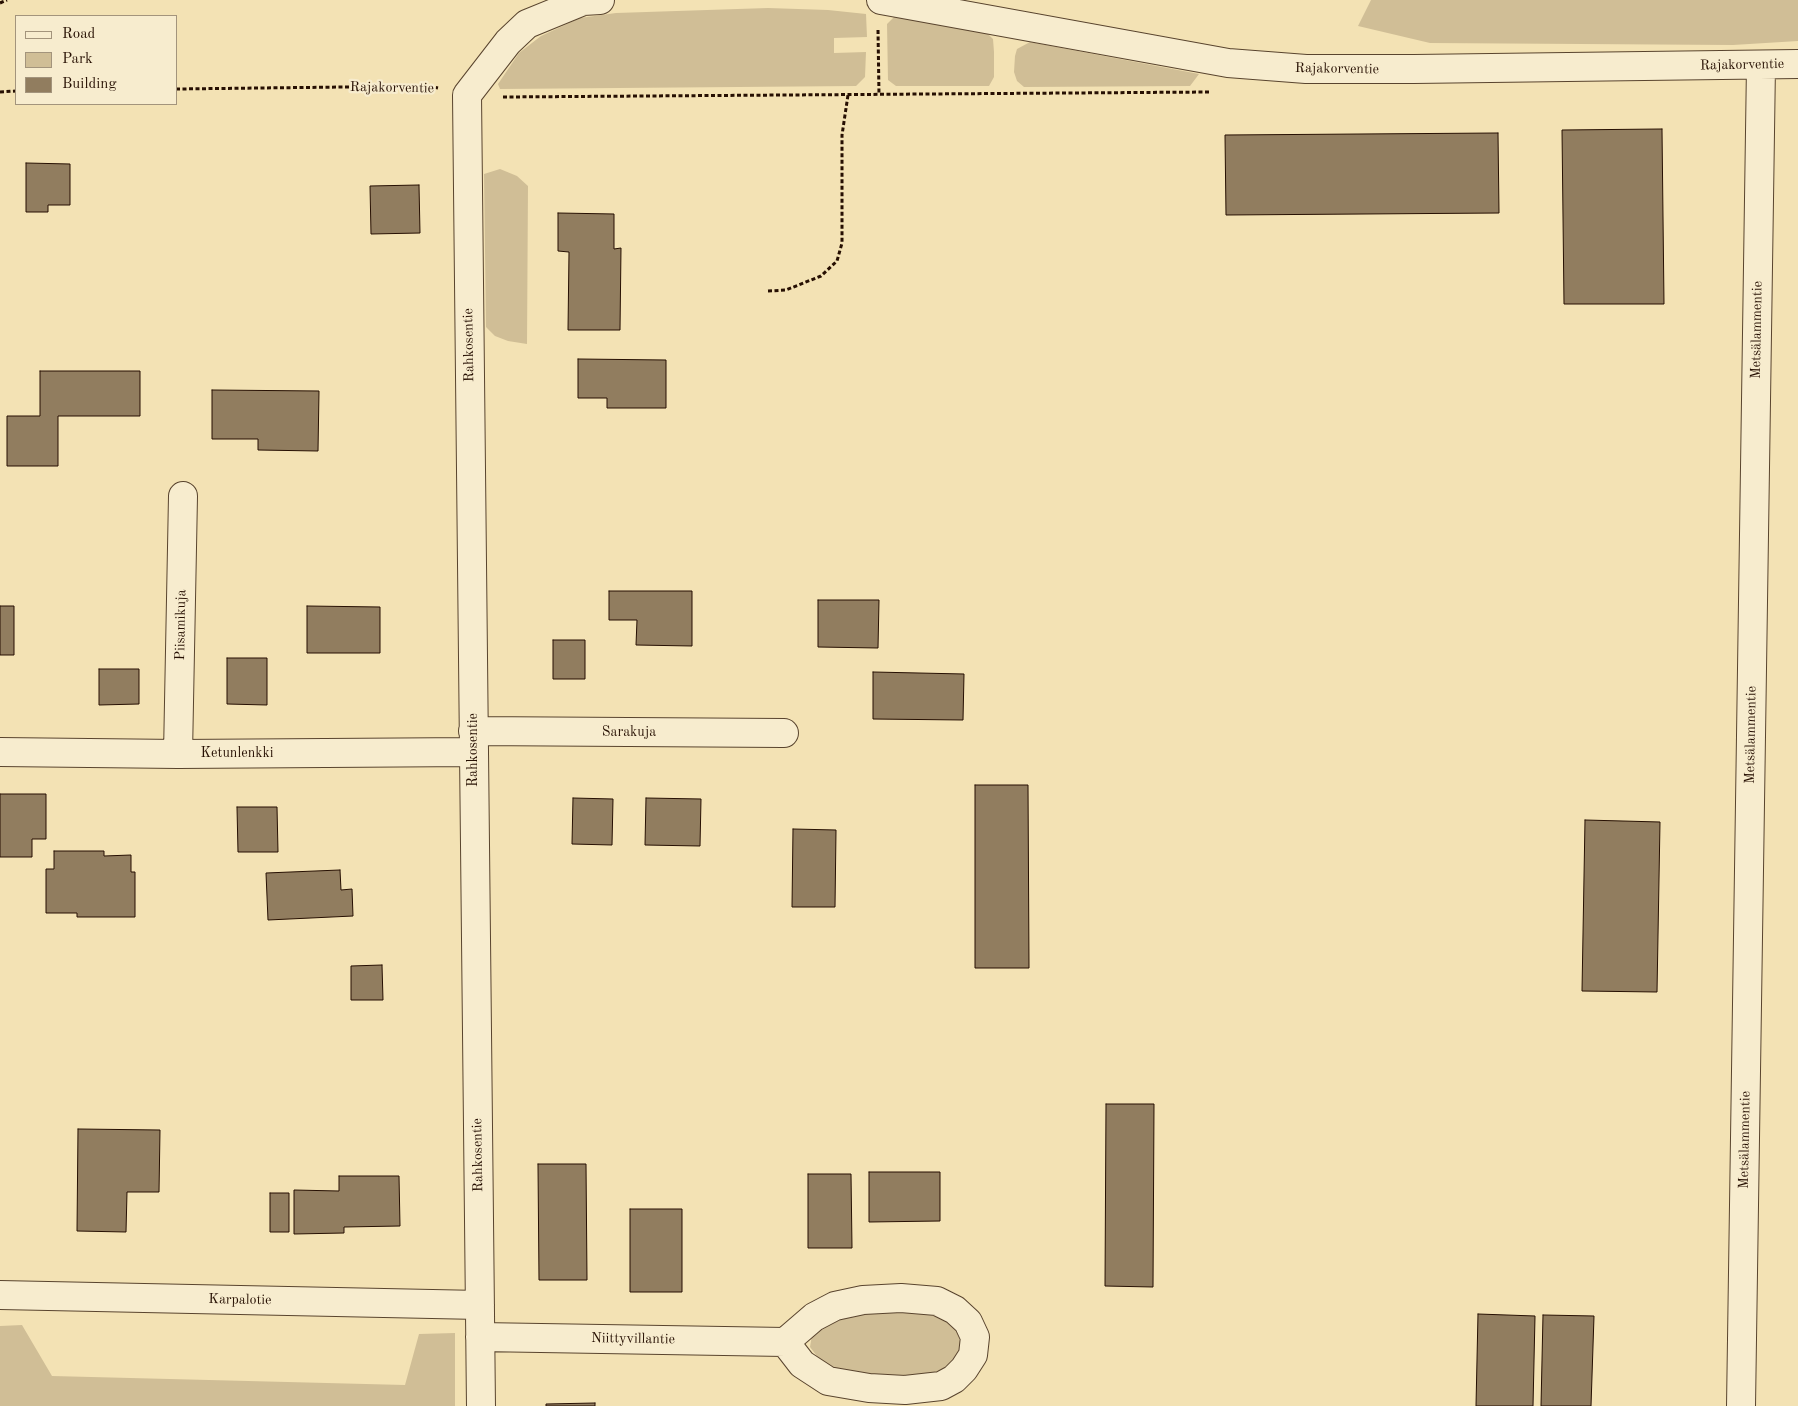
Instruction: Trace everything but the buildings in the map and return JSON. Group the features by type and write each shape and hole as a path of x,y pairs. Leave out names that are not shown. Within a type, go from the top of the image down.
{"street":[{"path":"467,95 508,42 527,24 584,1 600,0"},
{"name":"Rajakorventie","path":"881,0 1228,63 1306,69 1414,70 1798,64"},
{"name":"Metsälammentie","path":"1741,1406 1760,65"},
{"name":"Rahkosentie","path":"467,95 481,1406"},
{"name":"Piisamikuja","path":"178,754 183,496"},
{"name":"Sarakuja","path":"473,741 784,733"},
{"name":"Ketunlenkki","path":"0,752 178,754 473,741"},
{"name":"Karpalotie","path":"0,1295 480,1304"},
{"path":"901,1298 937,1300 956,1310 968,1322 975,1337 973,1355 964,1369 954,1379 941,1386 904,1390 869,1388 828,1381 802,1364 786,1342 814,1317 835,1306 863,1300 901,1298"},
{"name":"Niittyvillantie","path":"480,1337 786,1342"}],"path":[{"path":"0,3 7,0"},
{"path":"878,28 879,94"},
{"name":"Rajakorventie","path":"178,89 429,86 467,95 498,97 1215,92"},
{"path":"0,92 15,92"},
{"path":"768,291 786,290 821,276 837,261 842,243 842,135 848,94"}],"green space":[{"path":"1371,0 1798,0 1798,41 1733,45 1430,43 1358,26"},
{"path":"768,8 828,10 866,14 867,37 834,38 834,53 866,52 865,77 856,86 500,89 498,84 519,53 541,36 580,18 616,13"},
{"path":"894,17 986,32 993,39 994,52 994,77 989,86 896,86 888,80 887,24"},
{"path":"1030,42 1199,74 1190,86 1024,87 1017,81 1014,72 1015,56 1017,49"},
{"path":"500,169 517,176 528,186 527,344 508,341 495,336 486,327 484,174"},
{"path":"868,1312 934,1312 948,1320 958,1333 961,1346 957,1357 946,1367 930,1374 904,1376 841,1372 823,1364 810,1347 812,1335 820,1327 842,1316"},
{"path":"22,1325 52,1376 405,1385 419,1334 455,1333 455,1406 0,1406 0,1326"}]}
